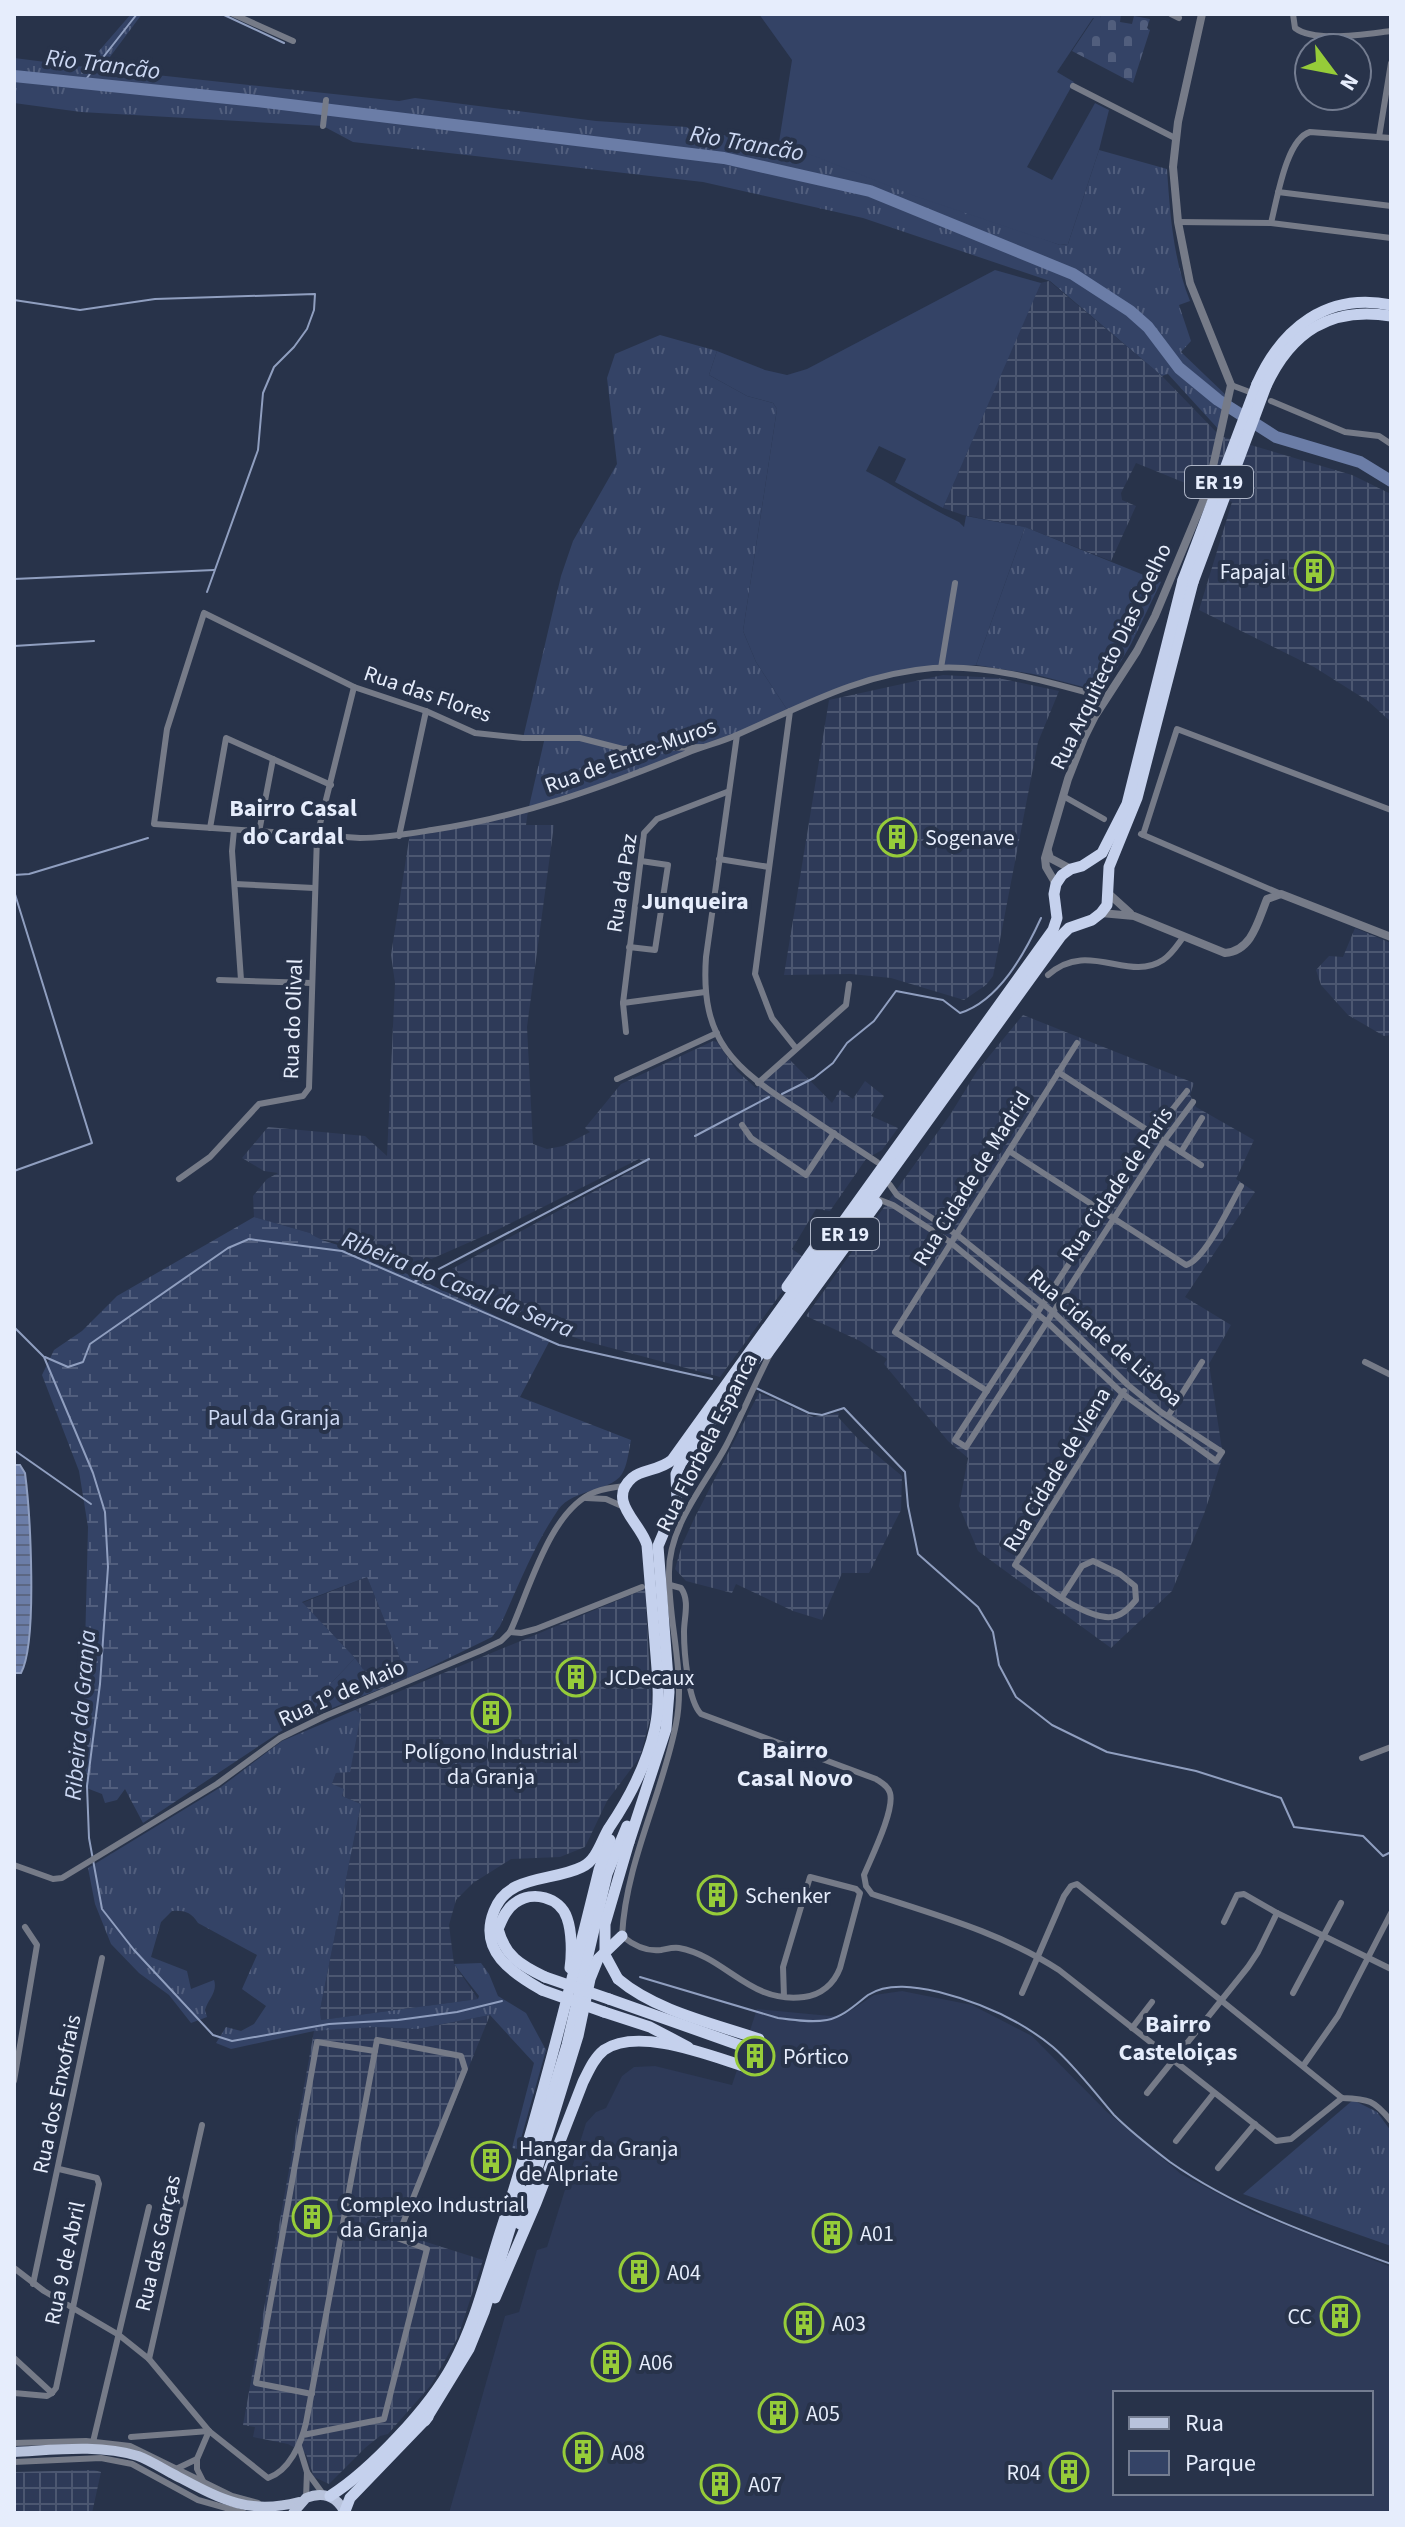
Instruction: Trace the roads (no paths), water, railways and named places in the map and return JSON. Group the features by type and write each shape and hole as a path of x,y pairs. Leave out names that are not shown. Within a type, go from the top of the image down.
{"highway":[{"name":"ER 19","path":"1076,868 1102,853 1127,804 1188,581 1257,387 1275,349 1298,326 1323,311 1350,304 1378,302 1391,305"},
{"name":"ER 19","path":"1257,387 1286,349 1311,329 1343,316 1366,313 1391,316"},
{"name":"ER 19","path":"1108,889 1111,860 1137,798 1188,581"},
{"path":"652,1471 672,1460 693,1432 1053,930 1057,918 1054,894 1062,875 1076,868 1092,869 1101,875 1108,889 1107,905 1092,920 1082,922 1062,914 1056,905"},
{"name":"ER 19","path":"676,1490 676,1474 681,1463 740,1384 770,1337 1061,936 1082,922"},
{"path":"693,1432 710,1396 877,1162 965,1039 1008,991"},
{"path":"740,1384 777,1342 925,1138 954,1086"},
{"path":"561,2024 571,1961 568,1919 556,1903 534,1896 516,1901 506,1912 498,1929 502,1946 512,1959 544,1983 609,1999 757,2045 635,1993 618,1979 605,1955 605,1924 614,1887 661,1751 669,1692 658,1546 674,1511 676,1490 671,1481 652,1471 641,1472 632,1478 622,1496 629,1517 647,1526 668,1520"},
{"path":"637,1523 647,1545 659,1691 655,1727 643,1767 622,1809 587,1866 512,1888 499,1900 489,1929 491,1945 503,1965 604,2012 650,2027 699,2053"},
{"path":"425,2421 469,2349 484,2312 567,2045 607,1874 661,1751"},
{"path":"326,2495 346,2485 418,2415 453,2365 470,2326 524,2160 599,1870 622,1809"},
{"path":"494,2300 575,2048 590,1979 598,1959 622,1936"},
{"path":"345,2512 350,2498 448,2395 472,2353 592,2063 604,2050 624,2042 647,2041 750,2068"}],"main road":[{"path":"14,2452 111,2450 140,2457 221,2499 264,2510 326,2495 345,2512"},
{"path":"293,2513 302,2500"}],"street":[{"path":"233,14 293,41"},
{"path":"1171,14 1179,18"},
{"path":"1202,14 1175,138 1173,167 1178,222 1190,283 1231,385 1257,387"},
{"path":"1293,14 1295,28 1300,32"},
{"path":"1379,137 1391,63"},
{"path":"1073,86 1175,138"},
{"path":"323,126 326,100"},
{"path":"1271,223 1278,192 1297,139 1302,134 1391,138"},
{"path":"1278,192 1391,206"},
{"path":"1178,222 1271,223 1391,238"},
{"name":"Rua Arquitecto Dias Coelho","path":"1047,850 1084,738 1137,651 1208,489 1231,385"},
{"path":"1271,401 1353,435 1379,436 1391,444"},
{"path":"941,668 955,583"},
{"name":"Rua das Flores","path":"154,824 167,729 204,613 354,687 426,711 475,733 523,738 580,738 623,749 703,747"},
{"name":"Rua de Entre-Muros","path":"154,824 360,838 399,836 467,825 528,811 616,782 737,735 829,692 882,675 941,668 980,670 1037,680 1107,698"},
{"name":"Rua do Olival","path":"179,1179 210,1157 259,1104 303,1096 309,1088 317,836 354,687"},
{"path":"399,836 426,711"},
{"path":"790,711 755,974 772,1018 795,1047"},
{"path":"1391,810 1177,729 1142,834 1391,937"},
{"path":"737,735 706,957 705,992 717,1033 734,1061 758,1083 877,1162"},
{"path":"210,828 226,738 331,785"},
{"path":"259,832 273,759"},
{"name":"Rua da Paz","path":"626,1032 623,1003 644,833 657,819 727,792"},
{"path":"1063,796 1104,819"},
{"path":"234,830 232,851 241,980"},
{"path":"1047,850 1050,858 1076,868"},
{"path":"1047,850 1046,867 1056,884"},
{"path":"719,859 769,867"},
{"path":"629,947 655,950 668,865 641,861"},
{"path":"235,884 314,888"},
{"path":"1108,889 1134,916"},
{"path":"1101,913 1134,916 1225,953 1237,952 1246,946 1267,899 1281,894"},
{"path":"1048,975 1062,964 1080,959 1152,965 1171,954 1184,936"},
{"path":"219,980 312,983"},
{"path":"758,1083 846,1005 849,984"},
{"path":"623,1003 705,992"},
{"path":"617,1079 717,1033"},
{"name":"Rua Cidade de Madrid","path":"987,1391 895,1332 1077,1043"},
{"path":"1058,1072 1201,1165"},
{"name":"Rua Cidade de Paris","path":"1187,1091 1153,1134 955,1440 966,1447 1164,1141 1193,1102"},
{"path":"1181,1152 1202,1118"},
{"path":"742,1125 751,1138 806,1175 834,1133"},
{"path":"1009,1151 1179,1263 1194,1263 1241,1186"},
{"name":"Rua Cidade de Lisboa","path":"880,1200 893,1205 950,1242 1046,1321 1123,1394 1216,1461 1222,1452 1128,1385 1053,1312 956,1234 897,1195 890,1185"},
{"name":"Rua Florbela Espanca","path":"622,1936 623,1906 633,1864 677,1720 678,1685 670,1563 677,1533 727,1444 777,1342"},
{"path":"1168,1416 1202,1362"},
{"path":"1365,1362 1391,1375"},
{"name":"Rua Cidade de Viena","path":"1062,1597 1082,1566 1093,1561 1120,1574 1135,1586 1136,1600 1115,1617 1098,1617 1062,1597 1015,1565 1128,1385"},
{"path":"625,1486 592,1493 571,1510 558,1526 510,1632 536,1629 642,1587"},
{"path":"586,1498 606,1499 624,1507"},
{"path":"670,1585 681,1588 685,1593 684,1632 690,1688 695,1708 701,1714 885,1785 891,1795 890,1809 864,1875 866,1886 872,1894 1000,1938 1037,1956 1276,2141 1291,2139 1342,2098 1364,2098 1373,2102 1391,2121"},
{"name":"Rua 1º de Maio","path":"14,1865 53,1879 62,1878 217,1784 280,1738 482,1650 501,1641 510,1632"},
{"path":"1362,1758 1391,1747"},
{"path":"622,1936 635,1946 656,1951 677,1947 705,1958 764,1994 784,1997 818,1994 836,1979 860,1893 856,1889 810,1877 783,1967 784,1997"},
{"path":"1022,1993 1064,1896 1071,1886 1077,1884 1342,2098"},
{"path":"1224,1922 1237,1895 1244,1894 1391,1969"},
{"path":"1293,1993 1341,1903"},
{"path":"1147,2093 1258,1952 1277,1913"},
{"path":"1303,2066 1338,2016 1391,1913"},
{"path":"14,2081 37,1945 25,1927"},
{"name":"Rua dos Enxofrais","path":"33,2284 102,1958"},
{"path":"1132,2028 1152,2002"},
{"path":"15,2271 119,2335 149,2359 209,2431 268,2478 279,2475 303,2435 377,2040 461,2056 465,2069 397,2238 427,2249 384,2419 303,2435"},
{"path":"312,2394 256,2383 317,2042 375,2051"},
{"path":"1176,2141 1214,2093"},
{"path":"1218,2168 1255,2124"},
{"name":"Rua das Garças","path":"149,2359 202,2125"},
{"name":"Rua 9 de Abril","path":"52,2393 56,2388 99,2184 97,2178 59,2169"},
{"path":"93,2442 149,2207"},
{"path":"14,2358 52,2393 47,2396 14,2393"},
{"path":"131,2437 209,2431"},
{"path":"203,2481 197,2469 197,2459 209,2431"},
{"path":"14,2443 93,2442 130,2446 264,2510"},
{"path":"299,2446 307,2472 326,2495"},
{"path":"14,2462 101,2458 132,2464 198,2500 244,2513"},
{"path":"178,2468 197,2459"},
{"path":"302,2500 307,2472"}],"waterway":[{"path":"83,83 137,14"},
{"path":"222,14 284,43"},
{"name":"Rio Trancão","path":"14,76 257,101 724,158 870,191 1073,274 1130,311 1148,327 1179,368 1218,400 1276,437 1360,462 1391,481"},
{"path":"14,300 80,310 155,299 315,294 314,310 307,329 274,367 263,393 258,450 207,592"},
{"path":"14,579 214,570"},
{"path":"14,646 94,641"},
{"path":"14,875 29,874 148,838"},
{"path":"14,891 92,1143 14,1171"},
{"path":"782,1094 814,1078 833,1063 847,1043 874,1021 896,991 943,1000 960,1013 974,1007 999,987 1009,974 1041,918"},
{"path":"695,1136 769,1097"},
{"path":"414,1282 649,1159"},
{"name":"Ribeira do Casal da Serra","path":"45,1357 68,1367 83,1362 90,1344 228,1248 249,1239 342,1251 559,1345 712,1379"},
{"name":"Ribeira da Granja","path":"14,1327 44,1357 93,1473 105,1512 108,1567 100,1684 87,1786 89,1838 102,1909 134,1950 213,2035 232,2041 329,2024 398,2020 457,2012 502,2001"},
{"name":"Ribeira do Casal da Serra","path":"756,1388 809,1413 822,1415 844,1408 905,1472 918,1554 978,1607 993,1632 999,1665 1016,1697 1052,1725 1107,1752 1196,1771 1281,1798 1294,1827 1363,1836 1383,1856 1391,1852"},
{"path":"14,1450 91,1504"},
{"name":"Ribeira da Granja","path":"640,1977 778,2018 802,2021 833,2018 884,1988 912,1987 970,2001 1013,2020 1053,2047 1120,2121 1196,2179 1249,2208 1391,2264"}],"place":[{"name":"Fapajal","path":"1314,571"},
{"name":"Sogenave","path":"897,837"},
{"name":"JCDecaux","path":"576,1677"},
{"name":"Polígono Industrial da Granja","path":"491,1713"},
{"name":"Schenker","path":"717,1895"},
{"name":"Pórtico","path":"755,2056"},
{"name":"Hangar da Granja de Alpriate","path":"491,2161"},
{"name":"Complexo Industrial da Granja","path":"312,2217"},
{"name":"A01","path":"832,2233"},
{"name":"A04","path":"639,2272"},
{"name":"CC","path":"1340,2316"},
{"name":"A03","path":"804,2323"},
{"name":"A06","path":"611,2362"},
{"name":"A05","path":"778,2413"},
{"name":"A08","path":"583,2452"},
{"name":"R04","path":"1069,2472"},
{"name":"A07","path":"720,2484"}],"district":[{"name":"Bairro Casal do Cardal","path":"293,822"},
{"name":"Junqueira","path":"695,901"},
{"name":"Bairro Casal Novo","path":"795,1764"},
{"name":"Bairro Casteloiças","path":"1178,2038"}],"park label":[{"name":"Paul da Granja","path":"274,1417"}]}
